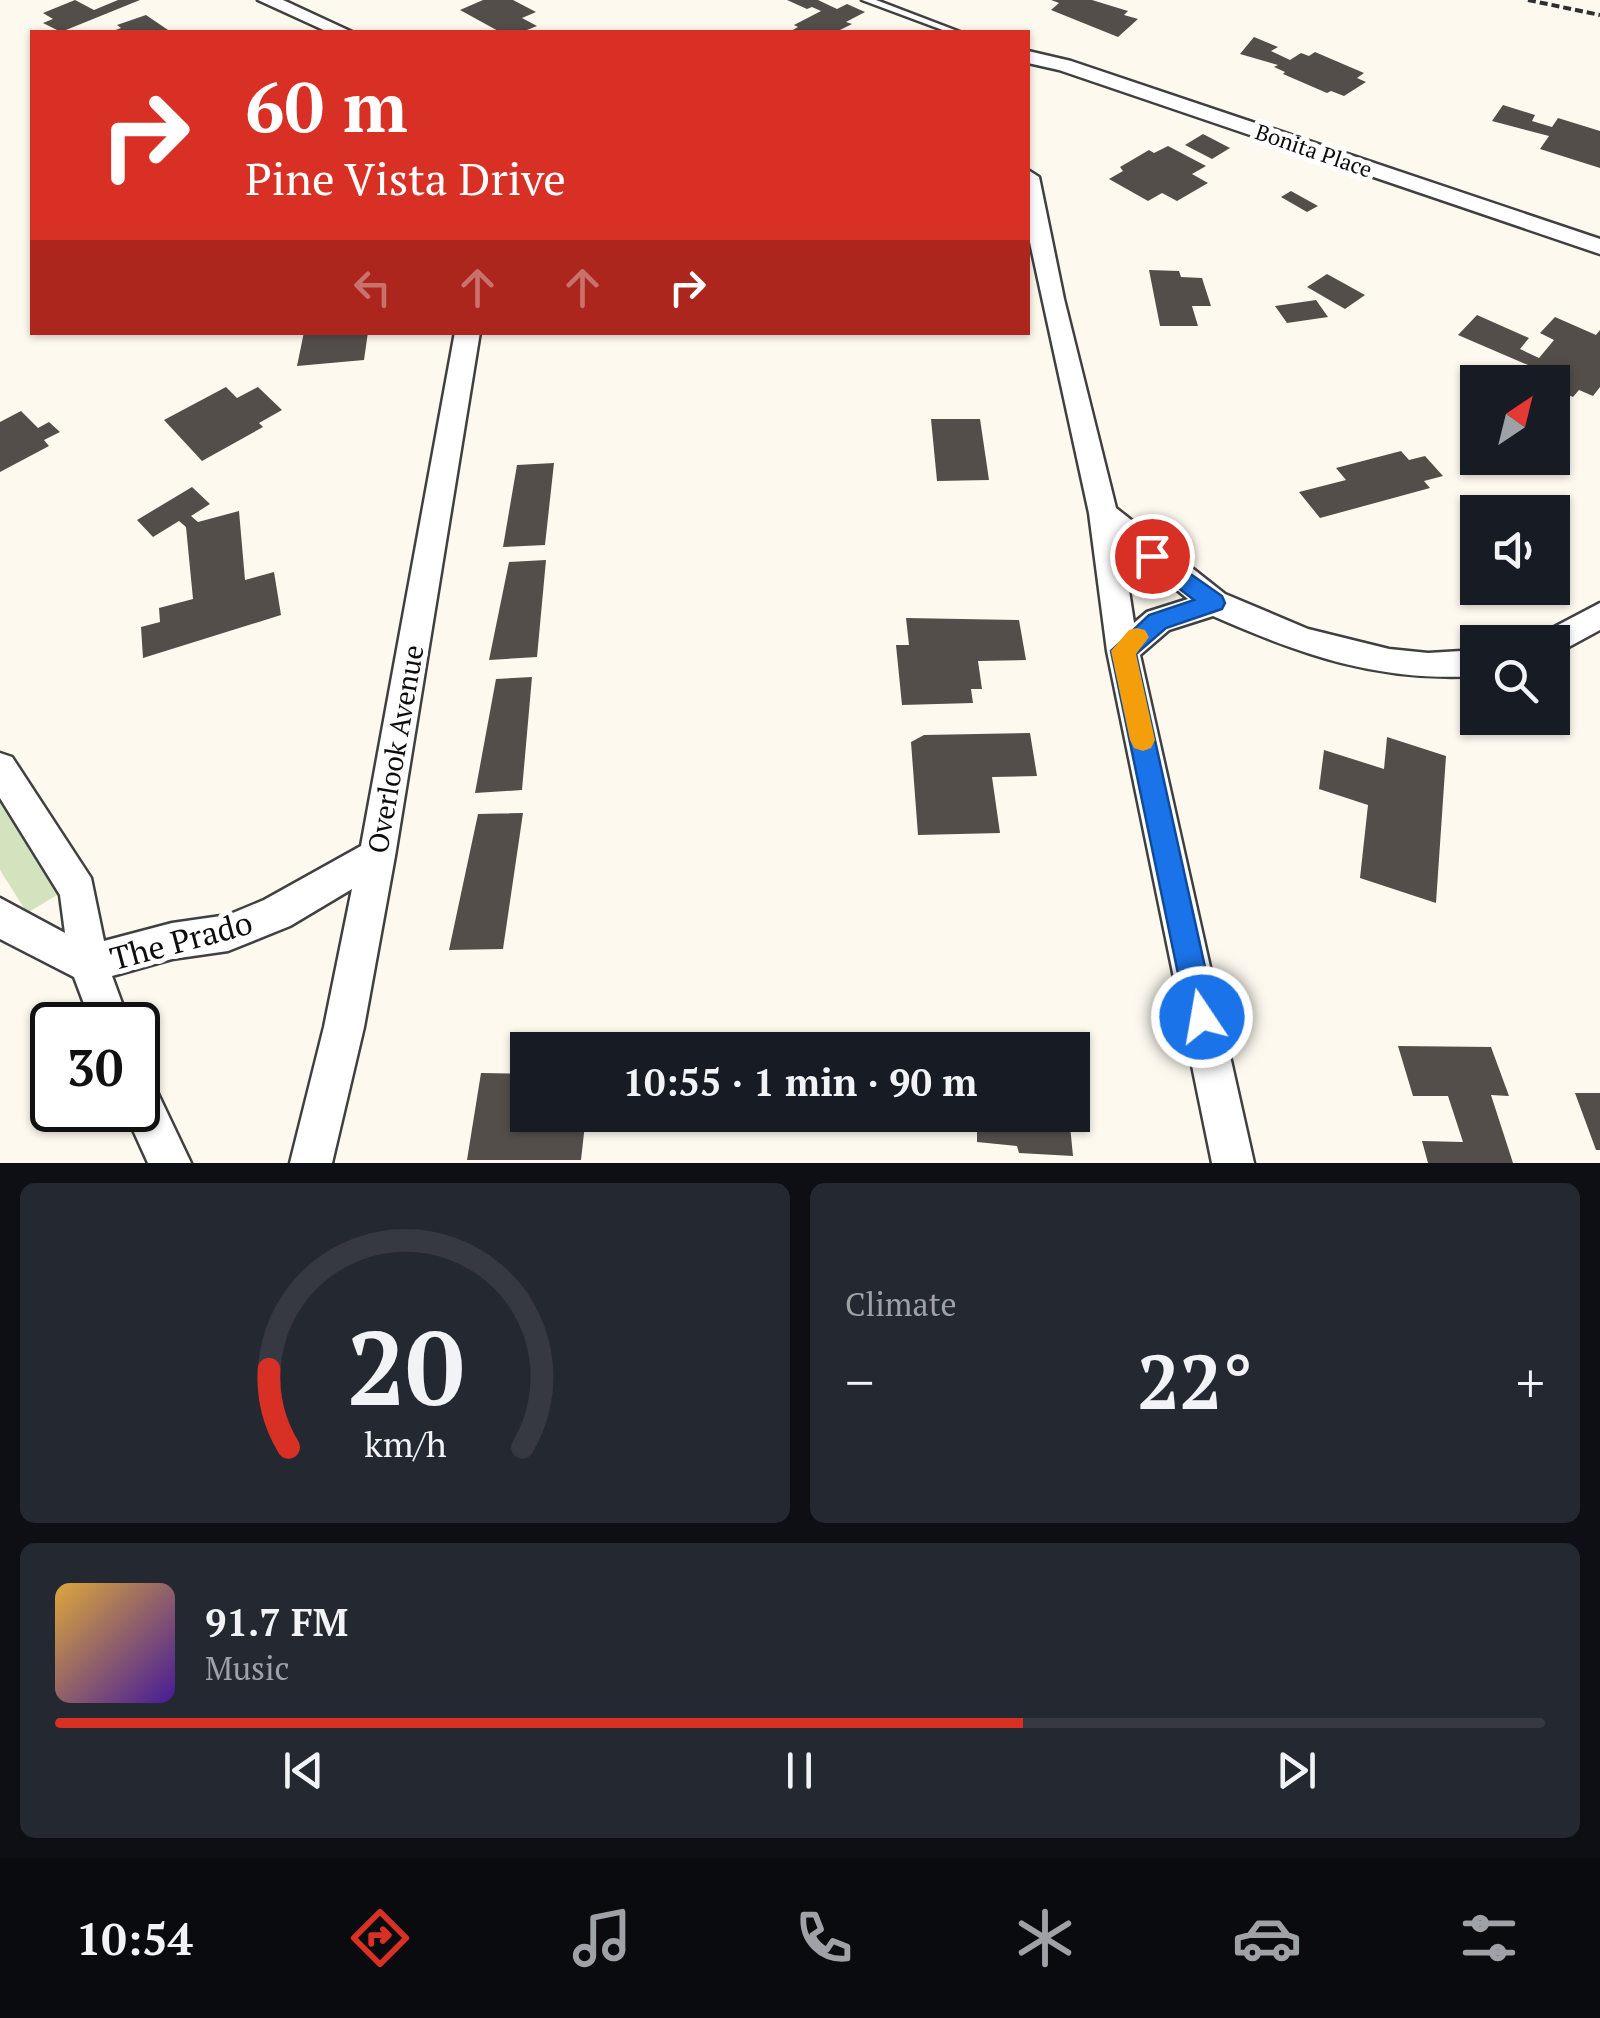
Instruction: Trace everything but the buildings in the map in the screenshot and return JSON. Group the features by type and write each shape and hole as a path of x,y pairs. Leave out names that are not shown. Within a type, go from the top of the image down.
{"street":[{"path":"266,0 338,30"},
{"name":"Bonita Place","path":"1030,57 1064,65 1600,247"},
{"path":"1030,186 1052,299 1103,513 1123,651 1233,1163"},
{"name":"Overlook Avenue","path":"311,1163 334,1076 377,856 467,335"},
{"path":"1103,513 1214,603 1303,640 1389,662 1460,665"},
{"path":"1123,651 1158,621 1214,603"},
{"path":"1570,632 1600,615"},
{"name":"The Prado","path":"0,768 78,890 88,964 102,1002"},
{"name":"The Prado","path":"0,916 4,922 88,964 172,941 228,932 277,913 377,856"},
{"path":"155,1132 170,1163"}],"lane":[{"path":"867,0 949,30"}],"path":[{"path":"1528,0 1600,15"}],"green space":[{"path":"0,789 67,889 27,913 0,870"}],"slow traffic":[{"path":"1137,637 1123,651 1143,740"}],"route":[{"path":"1152,556 1214,603 1158,621 1123,651 1202,1017"}]}
